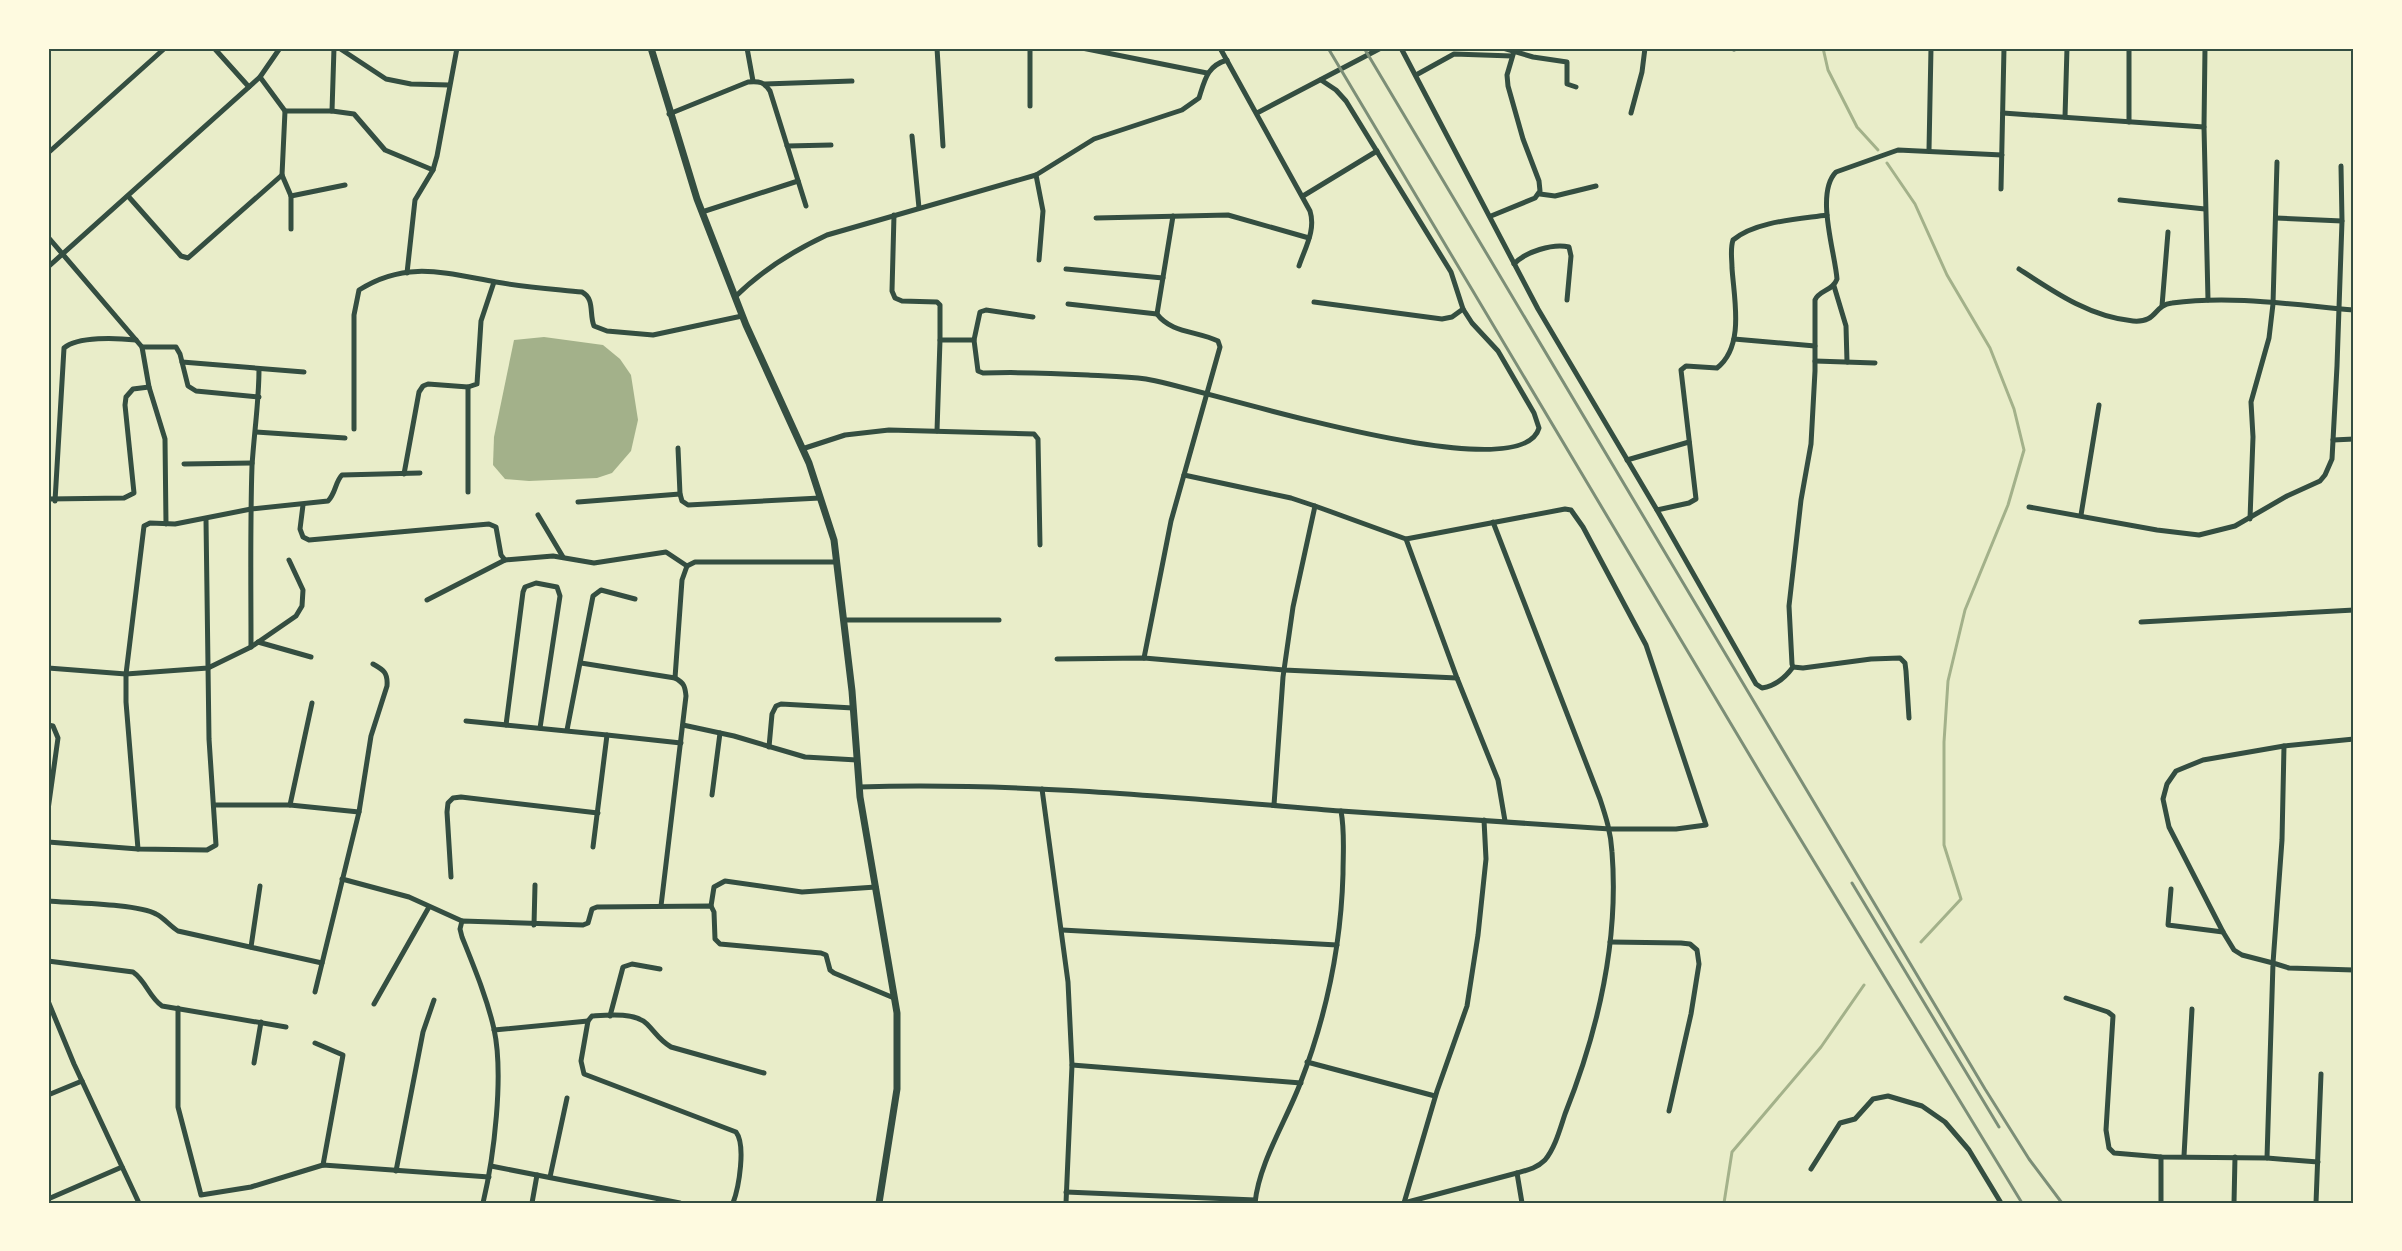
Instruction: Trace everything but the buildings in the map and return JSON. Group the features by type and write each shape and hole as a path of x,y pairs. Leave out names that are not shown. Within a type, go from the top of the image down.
{"street":[{"path":"48,153 165,48"},
{"path":"214,48 249,87"},
{"path":"48,267 260,77 280,48"},
{"path":"332,111 334,48"},
{"path":"339,48 386,79 411,84 449,85"},
{"path":"407,273 415,200 433,170 437,156 457,48"},
{"path":"651,48 669,114 702,212 742,316 802,449 834,540 860,787 894,998 898,1050 897,1089 879,1203"},
{"path":"747,48 753,81"},
{"path":"937,48 943,146"},
{"path":"1030,48 1030,106"},
{"path":"1082,48 1207,73"},
{"path":"1220,48 1303,196 1313,220 1299,266"},
{"path":"1256,111 1381,48"},
{"path":"1401,48 1566,360 1657,510 1756,684 1762,688 1769,687 1787,675 1793,667 1789,606 1801,500 1809,457 1815,361 1816,296 1834,286"},
{"path":"1503,48 1533,57 1567,62 1567,84 1576,87"},
{"path":"1631,113 1642,72 1645,48"},
{"path":"1929,150 1931,48"},
{"path":"2001,189 2004,48"},
{"path":"2065,117 2067,48"},
{"path":"2129,48 2129,122"},
{"path":"2205,48 2204,127 2208,300"},
{"path":"1416,75 1454,54 1514,52"},
{"path":"1514,52 1507,75 1508,86 1523,139 1539,181 1540,194"},
{"path":"735,297 754,280 809,243 848,227 1035,175 1094,139 1182,110 1199,98 1207,73 1218,62 1227,60"},
{"path":"260,77 285,111 282,175 291,196 291,229"},
{"path":"1033,317 986,310 980,312 976,321 974,340 978,371 1148,379 1406,442 1496,450 1526,443 1534,438 1538,432 1538,422 1534,413 1498,351 1472,323 1463,309 1451,272 1346,101 1336,90 1321,80"},
{"path":"669,114 753,81 765,84 770,91 806,206"},
{"path":"765,84 852,81"},
{"path":"285,111 332,111 354,114 385,150 433,170"},
{"path":"2002,113 2204,127"},
{"path":"912,136 919,208"},
{"path":"787,146 831,145"},
{"path":"1847,362 1846,326 1834,286 1837,275 1827,215 1827,194 1833,175 1889,152 1929,150 1970,155 2002,155"},
{"path":"1303,196 1377,151"},
{"path":"2250,519 2253,437 2251,402 2269,338 2273,304 2277,162"},
{"path":"2029,507 2165,532 2199,535 2235,526 2287,496 2320,481 2332,459 2340,309 2341,166"},
{"path":"128,196 181,256 188,258 282,175"},
{"path":"1035,175 1043,211 1039,260"},
{"path":"702,212 798,181"},
{"path":"291,196 345,185"},
{"path":"1491,216 1540,194 1555,196 1596,186"},
{"path":"2120,200 2205,209"},
{"path":"894,215 892,291 895,298 902,301 937,302 940,305 937,431"},
{"path":"1095,218 1228,215 1309,238"},
{"path":"1657,510 1689,503 1696,499 1681,370 1686,366 1717,368 1728,357 1734,339 1733,240 1772,223 1827,215"},
{"path":"1144,658 1172,520 1220,347 1218,341 1171,327 1157,314 1173,216"},
{"path":"2276,218 2342,221"},
{"path":"2162,306 2168,232"},
{"path":"48,237 142,347 149,387 165,439 166,524"},
{"path":"1514,264 1519,258 1536,251 1561,246 1569,247 1571,256 1567,300"},
{"path":"1066,269 1163,278"},
{"path":"2019,269 2068,300 2105,315 2134,321 2148,320 2162,306 2172,303 2208,300 2354,310"},
{"path":"354,429 354,315 358,290 377,278 431,270 467,275 494,282 582,292 588,295 590,300 594,326 607,331 653,335 742,316"},
{"path":"404,474 419,392 423,386 428,384 468,387 477,384 481,321 494,282"},
{"path":"1314,302 1442,319 1452,317 1463,309"},
{"path":"1068,304 1157,314"},
{"path":"55,501 64,348 71,342 120,338 136,340"},
{"path":"1734,339 1815,346"},
{"path":"940,340 974,340"},
{"path":"142,347 176,347 189,386 196,391 260,397"},
{"path":"1815,361 1875,363"},
{"path":"182,362 304,372"},
{"path":"251,647 252,463 260,397 259,369"},
{"path":"48,499 55,501 124,498 134,493 126,397 133,389 149,387"},
{"path":"468,387 468,492"},
{"path":"2081,515 2099,405"},
{"path":"802,449 845,435 867,432 937,431 1034,434 1038,439 1040,545"},
{"path":"256,432 345,438"},
{"path":"2333,440 2354,439"},
{"path":"1627,460 1689,442"},
{"path":"678,448 680,494 682,501 694,506 820,498"},
{"path":"184,464 252,463"},
{"path":"138,849 126,702 126,674 144,526 150,523 166,524 206,520 251,510 328,501 333,496 338,479 342,475 420,473"},
{"path":"860,787 951,785 1082,790 1341,811 1610,829 1676,829 1706,825 1646,645 1583,527 1571,510 1565,509 1406,539 1291,498 1184,475"},
{"path":"579,502 680,494"},
{"path":"303,505 300,530 303,537 309,540 489,524 496,527 501,555 506,560"},
{"path":"1274,806 1284,670 1293,607 1316,506"},
{"path":"538,515 562,557"},
{"path":"48,842 138,849 207,850 216,845 209,739 206,520"},
{"path":"1404,1203 1534,1168 1550,1153 1575,1088 1596,1023 1610,942 1613,882 1610,829 1582,750 1493,522"},
{"path":"1406,539 1457,678 1498,780 1505,821"},
{"path":"427,600 506,560 562,557 594,563 666,552 687,566"},
{"path":"48,668 126,674 208,668 251,647 296,616 302,606 303,590 289,560"},
{"path":"675,678 682,579 687,566 695,562 837,562"},
{"path":"506,725 523,592 525,587 536,584 557,587 560,596 540,728"},
{"path":"567,730 593,596 601,590 635,599"},
{"path":"2141,622 2354,610"},
{"path":"844,620 999,620"},
{"path":"258,642 311,657"},
{"path":"1057,659 1144,658 1284,670 1457,678"},
{"path":"1793,667 1900,658 1905,663 1909,718"},
{"path":"581,663 675,678 686,687 661,906"},
{"path":"315,992 359,812 371,736 387,686 388,678 385,671 373,664"},
{"path":"290,805 312,702"},
{"path":"769,747 772,714 776,706 782,704 853,708"},
{"path":"466,721 681,743"},
{"path":"48,725 53,726 58,738 51,769 48,810"},
{"path":"683,725 805,757 857,760"},
{"path":"712,795 720,733"},
{"path":"593,847 607,735"},
{"path":"2354,739 2284,746 2204,760 2176,771 2167,784 2163,799 2169,828 2234,950 2242,955 2289,968 2354,970"},
{"path":"2267,1158 2273,963 2282,840 2284,746"},
{"path":"1042,789 1068,982 1072,1065 1066,1203"},
{"path":"451,877 447,812 448,803 453,798 461,797 597,813"},
{"path":"214,805 290,805 359,812"},
{"path":"1066,1192 1255,1202 1269,1156 1300,1083 1328,993 1341,920 1344,839 1341,811"},
{"path":"1404,1203 1435,1096 1467,1006 1478,935 1486,859 1484,820"},
{"path":"342,879 409,897 462,921 583,925 588,923 592,909 597,908 711,906"},
{"path":"876,886 802,892 725,881 714,887 711,906 714,912 715,939 720,944 821,953 826,955 830,970 834,973 894,998"},
{"path":"534,925 535,885"},
{"path":"250,947 260,886"},
{"path":"2171,889 2168,925 2223,932"},
{"path":"48,901 142,909 157,914 177,931 322,963"},
{"path":"374,1004 429,907"},
{"path":"462,921 460,929 462,937 494,1030 499,1083 489,1178 483,1203"},
{"path":"1062,930 1337,945"},
{"path":"1610,942 1681,943 1694,946 1697,950 1699,964 1691,1014 1669,1111"},
{"path":"48,961 133,972 141,977 155,1001 162,1006 286,1027"},
{"path":"610,1016 623,967 632,964 660,969"},
{"path":"2066,998 2108,1012 2113,1016 2107,1120 2107,1142 2111,1151 2119,1154 2267,1158 2318,1162"},
{"path":"48,1000 82,1081 139,1203"},
{"path":"396,1171 423,1032 434,1000"},
{"path":"178,1008 178,1107 201,1195 251,1187 324,1166 489,1178"},
{"path":"2184,1156 2192,1009"},
{"path":"733,1203 742,1148 736,1132 584,1074 581,1061 588,1021 592,1016 640,1019 647,1024 660,1041 671,1047 764,1074"},
{"path":"494,1030 588,1021"},
{"path":"254,1064 261,1022"},
{"path":"315,1044 343,1055 324,1166"},
{"path":"1307,1062 1435,1096"},
{"path":"1072,1065 1300,1083"},
{"path":"2316,1203 2321,1074"},
{"path":"48,1095 82,1081"},
{"path":"1811,1169 1840,1124 1852,1120 1873,1099 1888,1096 1922,1106 1945,1122 1969,1150 2001,1203"},
{"path":"549,1177 567,1098"},
{"path":"2161,1156 2161,1203"},
{"path":"2234,1203 2235,1157"},
{"path":"490,1166 658,1201 680,1203"},
{"path":"51,1200 122,1167"},
{"path":"1516,1173 1522,1203"},
{"path":"532,1203 537,1175"}],"shaded area":[{"path":"544,337 603,345 620,359 631,375 638,420 631,451 612,473 597,478 529,481 505,479 493,465 494,437 514,340"}],"waterway":[{"path":"1823,48 1828,70 1857,127 1878,150"},
{"path":"1887,163 1915,204 1947,275 1990,348 2014,409 2024,450 2008,505 1965,610 1948,681 1944,742 1944,845 1961,899 1921,942"},
{"path":"1724,1203 1732,1152 1821,1047 1864,985"}],"railway":[{"path":"1328,48 1765,781 2022,1203"},
{"path":"1364,48 1985,1089 2029,1159 2062,1203"},
{"path":"1852,883 1999,1127"}]}
